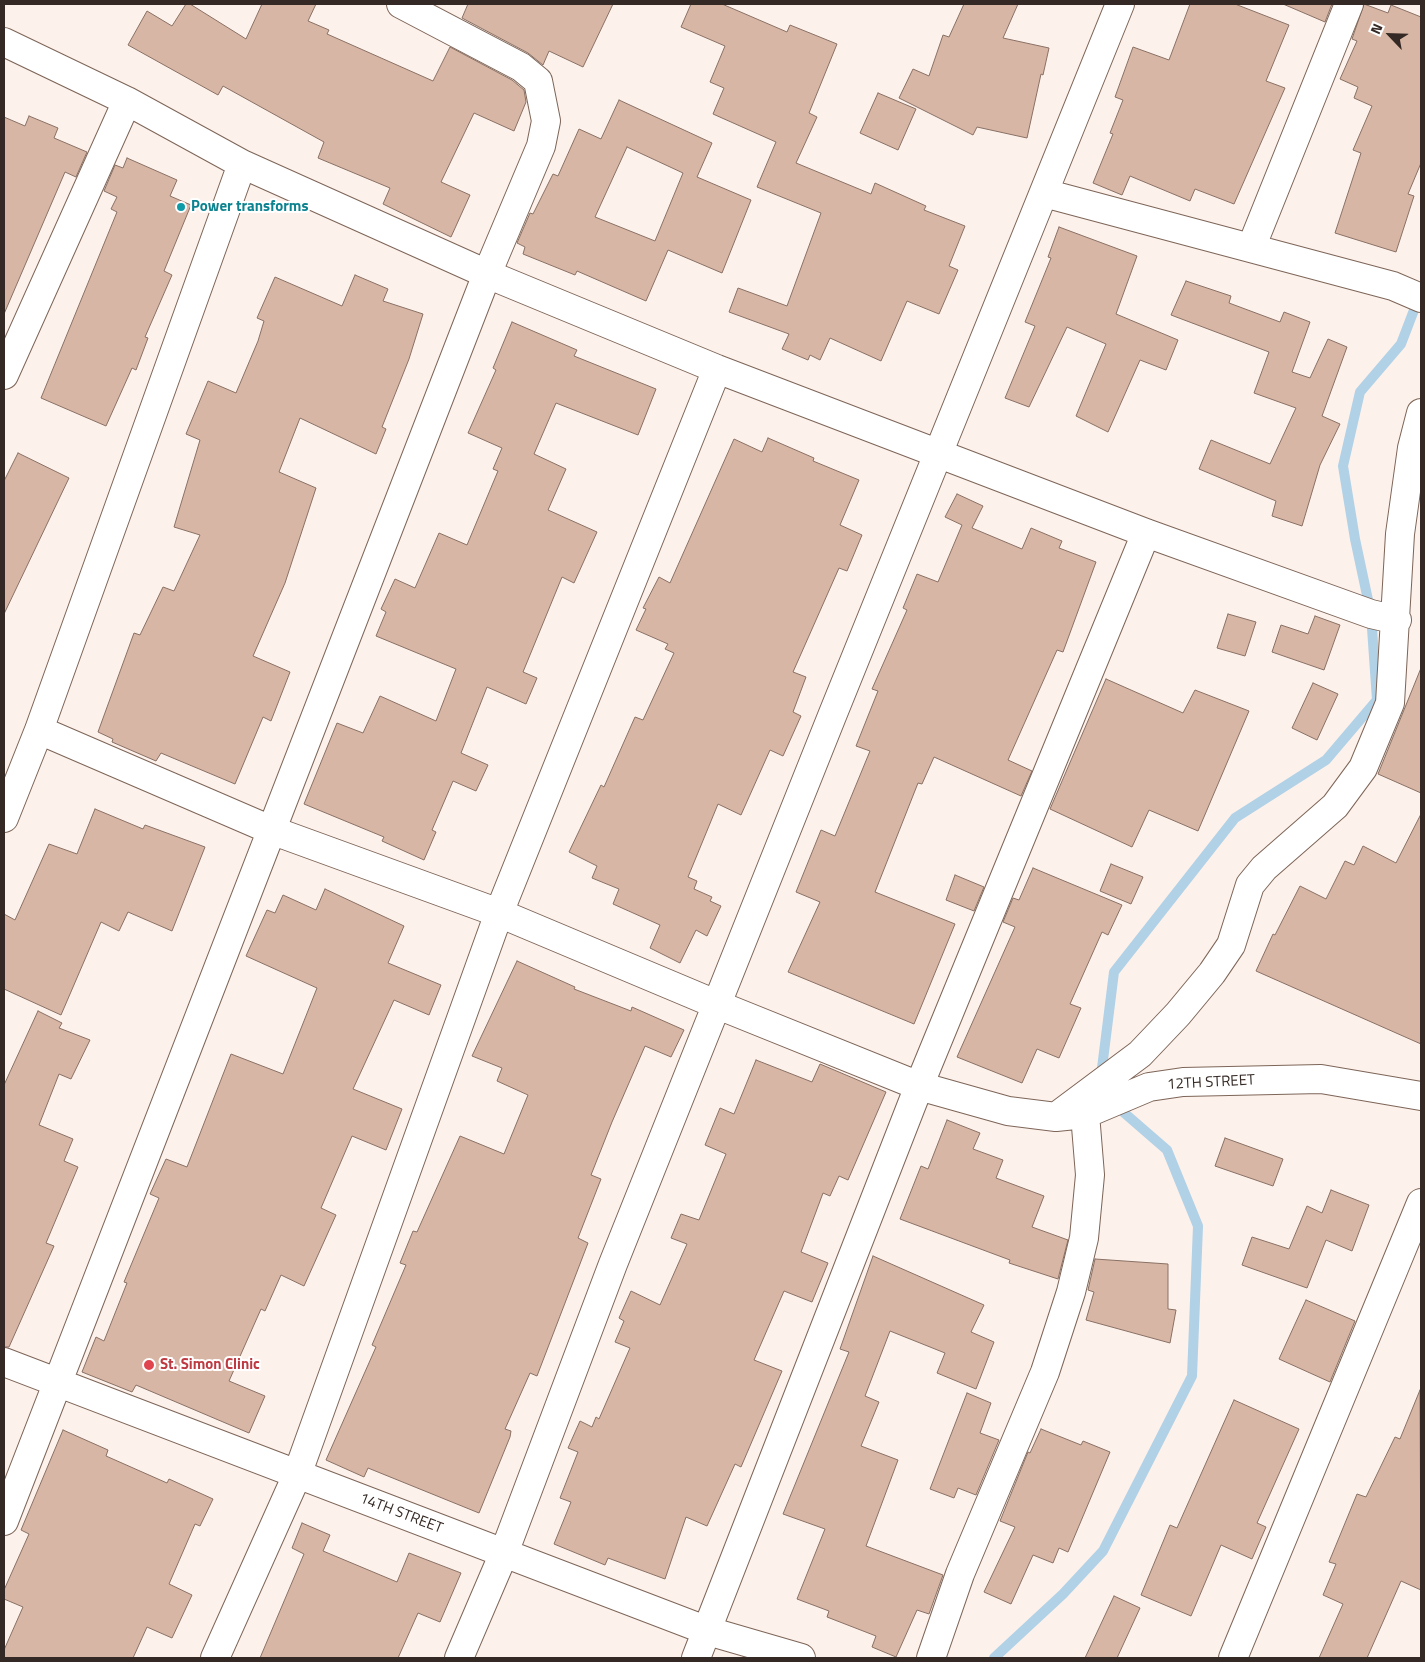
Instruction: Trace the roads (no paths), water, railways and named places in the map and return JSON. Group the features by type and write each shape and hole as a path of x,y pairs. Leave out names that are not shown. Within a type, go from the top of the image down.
{"street":[{"path":"459,1658 504,1553 613,1264 1120,4"},
{"path":"1251,248 1349,4"},
{"path":"4,1521 487,274 541,146 546,121 543,98 538,81 521,67 412,6"},
{"path":"4,42 127,102 242,164 487,274 717,369 1146,533 1371,614 1397,620"},
{"path":"4,375 127,102"},
{"path":"4,818 39,730 242,164"},
{"path":"1044,193 1393,286 1421,298"},
{"path":"215,1658 297,1474 499,913 717,369"},
{"path":"1056,1117 1140,1054 1178,1014 1212,973 1231,945 1250,885 1264,868 1335,806 1364,768 1390,703 1397,620 1400,534 1412,448 1421,414"},
{"path":"696,1658 708,1632 811,1359 919,1086 1146,533"},
{"name":"12TH STREET","path":"39,730 271,830 499,913 718,1005 919,1086 1008,1111 1056,1117 1084,1114 1149,1087 1182,1082 1322,1079 1421,1096"},
{"path":"931,1658 960,1574 1044,1372 1071,1292 1084,1238 1090,1175 1084,1114"},
{"path":"1234,1658 1421,1203"},
{"name":"14TH STREET","path":"4,1362 708,1632 800,1658"}],"waterway":[{"path":"1101,1076 1114,972 1235,818 1326,760 1377,700 1371,614 1355,539 1343,466 1360,392 1401,344 1419,297"},
{"path":"994,1658 1063,1594 1103,1551 1192,1376 1198,1226 1167,1150 1114,1104"}],"place":[{"name":"Power transforms","path":"181,207"},
{"name":"St. Simon Clinic","path":"149,1365"}]}
